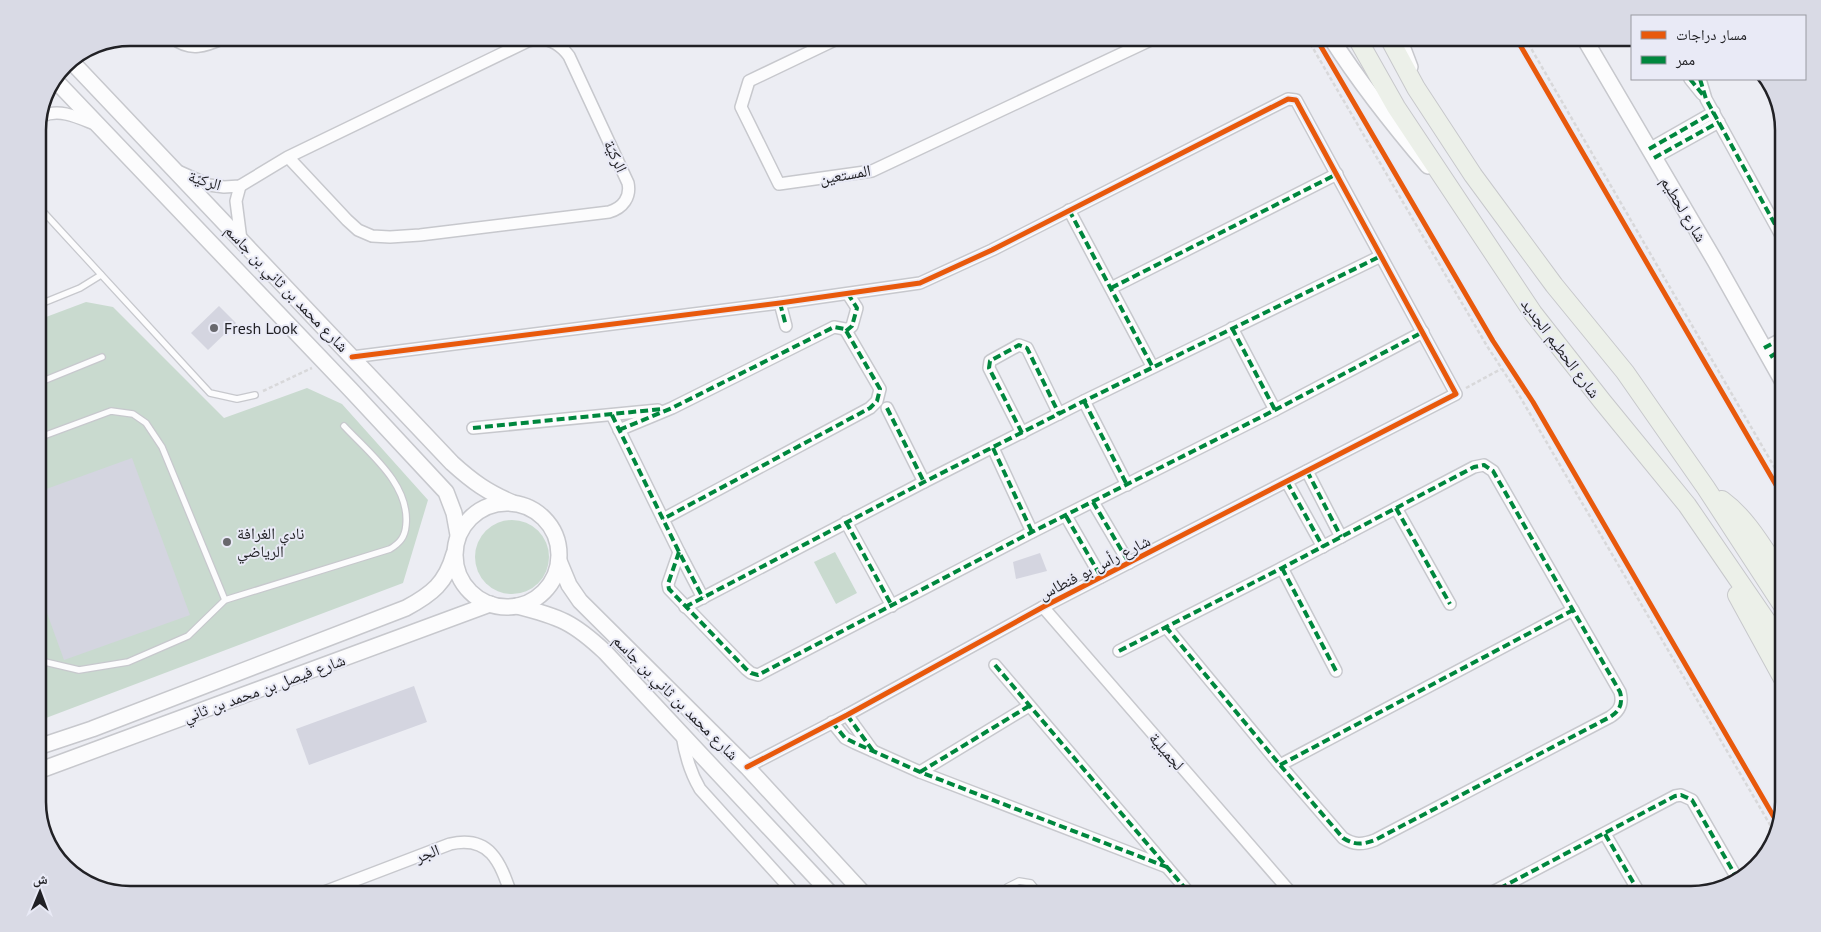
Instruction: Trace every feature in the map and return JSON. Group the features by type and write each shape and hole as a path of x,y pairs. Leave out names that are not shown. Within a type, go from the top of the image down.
{"main road":[{"path":"1336,46 1401,136 1455,197"},
{"name":"شارع الحطيم الجديد","path":"1362,46 1396,107 1533,312 1602,401 1687,504 1775,632"},
{"name":"شارع الحطيم الجديد","path":"1394,46 1416,88 1473,175 1554,285 1625,372 1706,488 1775,592"},
{"name":"شارع لحطيم","path":"1589,46 1775,367"},
{"name":"شارع محمد بن ثاني بن جاسم","path":"76,67 452,462 473,482 513,503"},
{"name":"شارع محمد بن ثاني بن جاسم","path":"60,85 325,362 446,492 454,513 458,535"},
{"path":"1706,488 1737,514 1775,565"},
{"path":"513,503 533,509 548,522 557,540 559,561 555,576 546,590 533,600 517,606 499,607 481,601 467,589 457,573 454,554 458,535 467,521 480,510 496,504 513,503"},
{"path":"1687,504 1775,663"},
{"name":"شارع فيصل بن محمد بن ثاني","path":"46,744 92,729 406,608 424,598 436,588 450,570 454,554"},
{"name":"شارع محمد بن ثاني بن جاسم","path":"559,561 569,585 580,601 747,767 857,886"},
{"name":"شارع فيصل بن محمد بن ثاني","path":"46,768 490,604"},
{"name":"شارع محمد بن ثاني بن جاسم","path":"517,606 552,615 583,632 824,886"}],"street":[{"path":"188,46 202,46"},
{"name":"الركيّة","path":"172,167 209,185 224,188 240,186 288,157 518,46"},
{"name":"الركيّة","path":"288,157 347,220 365,234 379,237 420,235 614,210 624,203 630,190 628,183 569,56 560,46"},
{"name":"المستعين","path":"822,46 749,81 741,107 779,184 872,171 1137,46"},
{"path":"1404,46 1413,72 1416,88"},
{"path":"1691,80 1706,99 1775,224"},
{"path":"1700,80 1706,99"},
{"path":"352,356 780,303 920,283 992,250 1288,98 1296,100 1456,394"},
{"path":"48,114 53,112 64,113 99,126"},
{"path":"1651,154 1716,117"},
{"path":"1111,288 1337,174"},
{"name":"الركيّة","path":"240,186 236,201 241,240"},
{"path":"1070,210 1152,366"},
{"path":"685,607 846,522 1152,366 1381,256"},
{"path":"846,331 852,326 857,308 848,294"},
{"path":"780,303 786,326"},
{"path":"619,430 672,408 834,327 839,327 846,331 880,389 877,401 870,408 663,519"},
{"path":"1232,328 1275,410"},
{"path":"679,552 668,584 672,594 746,669 758,675 1032,532 1275,410 1422,332"},
{"path":"1767,352 1775,345"},
{"path":"1022,433 988,364 990,361 1019,346 1027,348 1059,414"},
{"path":"1767,352 1775,350"},
{"name":"شارع رأس بو فنطاس","path":"747,767 1043,607 1456,394"},
{"path":"1084,401 1127,484"},
{"path":"473,428 672,408"},
{"path":"887,408 924,482"},
{"path":"612,415 703,598"},
{"path":"993,448 1032,532"},
{"path":"1119,652 1166,627 1323,547 1479,465 1493,470 1622,698 1619,709 1610,717 1367,844 1358,844 1343,838 1166,627"},
{"path":"1307,471 1341,537"},
{"path":"1287,482 1323,547"},
{"path":"1093,502 1129,563"},
{"path":"1396,508 1450,604"},
{"path":"1066,516 1101,578"},
{"path":"846,522 892,606"},
{"path":"1282,568 1336,670"},
{"name":"لجميلية","path":"1043,607 1285,886"},
{"path":"1280,765 1573,610"},
{"path":"995,665 1183,886"},
{"path":"920,772 1029,706"},
{"path":"846,715 873,751"},
{"path":"832,722 845,738 920,772 1167,867"},
{"name":"شارع محمد بن ثاني بن جاسم","path":"682,735 685,755 691,774 700,789 788,886"},
{"path":"1504,886 1675,796 1687,797 1692,800 1734,874"},
{"path":"1605,834 1635,886"},
{"name":"الجر","path":"340,886 450,844 467,841 482,846 494,856 508,886"}],"lane":[{"path":"46,215 210,393 237,399 254,395"},
{"path":"46,302 80,288 102,276"},
{"path":"46,380 102,357"},
{"path":"46,435 111,411 133,414 146,423 162,447 225,600"},
{"path":"46,662 79,670 128,662 188,636 225,600 390,549 400,543 406,532 407,516 403,496 386,471 344,426"},
{"path":"1010,886 1019,881 1033,886"}],"path":[{"path":"1312,46 1501,369 1519,394 1771,826"},
{"path":"1529,46 1775,468"},
{"path":"254,395 325,362"},
{"path":"1456,394 1501,369"}],"green space":[{"name":"نادي الغرافة الرياضي","path":"86,302 113,307 224,418 307,388 342,404 428,500 403,583 46,718 46,317"},
{"path":"512,520 526,523 538,531 546,543 549,557 546,571 538,583 526,591 512,594 498,591 486,583 478,571 475,557 478,543 486,531 498,523"},
{"path":"835,552 857,593 836,604 814,562"}],"building":[{"name":"Fresh Look","path":"219,306 236,323 208,350 191,333"},
{"path":"132,458 190,615 64,660 46,610 46,489"},
{"path":"1040,553 1047,571 1016,579 1013,562"},
{"path":"414,686 427,722 309,765 296,729"}],"marked path":[{"path":"1691,80 1703,95"},
{"path":"1700,80 1706,99 1775,224"},
{"path":"1649,149 1714,112"},
{"path":"1654,158 1719,122"},
{"path":"1111,288 1337,174"},
{"path":"1069,210 1152,366"},
{"path":"685,607 1084,401 1381,256"},
{"path":"846,331 852,326 857,308 848,294"},
{"path":"780,303 786,326"},
{"path":"619,430 672,408 834,327 845,329 880,389 877,401 870,408 663,519"},
{"path":"1232,328 1275,410"},
{"path":"679,552 668,584 669,589 746,669 758,675 1423,332"},
{"path":"1764,348 1775,342"},
{"path":"1022,433 989,368 990,361 1019,345 1027,348 1059,414"},
{"path":"1770,357 1775,354"},
{"path":"1084,401 1127,485"},
{"path":"887,408 924,482"},
{"path":"473,428 662,409"},
{"path":"612,415 703,598"},
{"path":"993,448 1032,532"},
{"path":"1119,651 1474,467 1484,465 1493,471 1620,692 1621,703 1616,712 1610,717 1375,840 1366,843 1355,843 1343,838 1166,627"},
{"path":"1307,471 1341,537"},
{"path":"1287,482 1323,547"},
{"path":"1093,502 1129,563"},
{"path":"1396,508 1450,604"},
{"path":"1066,516 1101,577"},
{"path":"846,522 892,606"},
{"path":"1282,568 1336,671"},
{"path":"1280,765 1573,610"},
{"path":"995,665 1183,886"},
{"path":"920,772 1029,706"},
{"path":"847,715 873,751"},
{"path":"832,722 845,738 920,772 1167,867"},
{"path":"1504,886 1675,796 1681,795 1692,800 1734,874"},
{"path":"1605,834 1635,886"}],"cycle path":[{"path":"1321,46 1493,341 1533,402 1773,816"},
{"path":"1521,46 1775,483"},
{"path":"352,357 780,303 920,283 992,250 1288,99 1296,100 1456,394 1043,607 847,715 747,767"}],"place":[{"name":"Fresh Look","path":"214,328"},
{"name":"نادي الغرافة الرياضي","path":"227,542"}]}
